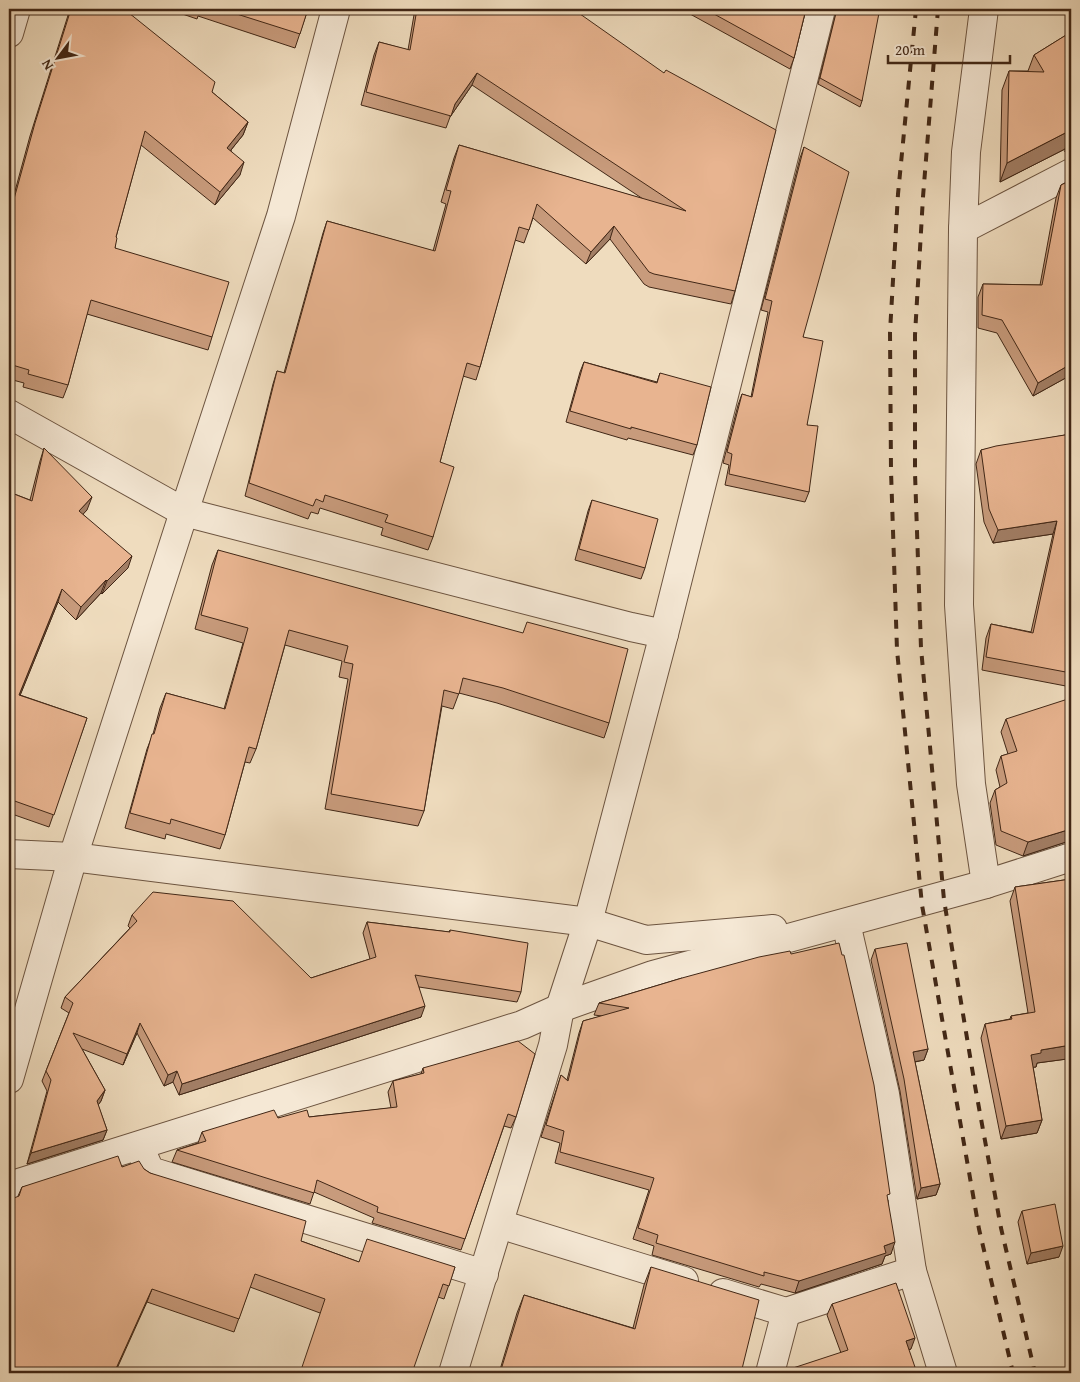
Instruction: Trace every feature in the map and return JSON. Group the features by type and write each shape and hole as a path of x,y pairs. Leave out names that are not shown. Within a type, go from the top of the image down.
{"street":[{"path":"9,33 16,9"},
{"path":"9,1079 73,856 281,216 336,9"},
{"path":"453,1373 553,1045 560,1008 588,922 664,634 821,9"},
{"path":"984,9 966,152 963,229 959,605 971,784 986,884"},
{"path":"963,229 1071,173"},
{"path":"9,414 184,512 664,634"},
{"path":"9,854 73,856 588,922 646,940 846,923"},
{"path":"9,1186 522,1025 560,1008 653,975 986,884 1071,857"},
{"path":"846,923 885,1094 912,1270 943,1373"},
{"path":"138,1146 150,1171 484,1274"},
{"path":"499,1224 786,1312 912,1270"},
{"path":"770,1373 786,1312"}],"building":[{"path":"71,9 124,9 215,82 212,92 248,122 227,148 244,162 220,192 145,131 116,237 115,248 229,282 212,337 91,300 68,385 28,374 29,370 9,364 9,217 35,123"},
{"path":"221,9 308,9 300,34"},
{"path":"417,9 573,9 664,73 666,70 776,130 735,291 649,272 614,226 591,252 537,204 529,230 519,227 480,367 467,363 440,462 454,467 433,537 385,522 388,515 325,495 323,502 316,499 313,506 249,483 277,371 285,373 327,221 435,251 451,191 446,190 459,145 686,211 477,73 455,104 451,116 366,92 379,42 410,50"},
{"path":"705,9 806,9 794,58"},
{"path":"837,9 858,9 879,13 862,101 820,78"},
{"path":"1071,32 1071,130 1007,163 1009,71 1044,72 1034,55"},
{"path":"804,147 849,172 803,337 823,341 807,425 818,426 809,492 729,474 732,454 727,452 742,394 752,397 772,301 765,299"},
{"path":"1071,180 1071,364 1038,383 1002,320 982,315 983,284 1042,285 1061,185"},
{"path":"584,362 657,383 660,373 711,387 697,445 631,427 631,429 570,411"},
{"path":"1071,434 1071,673 986,657 991,624 1033,633 1057,521 998,530 989,509 981,450"},
{"path":"44,448 92,497 79,511 132,556 81,607 62,589 19,695 87,718 54,815 9,799 9,492 32,501"},
{"path":"592,500 658,519 645,568 579,549"},
{"path":"218,550 523,633 527,622 628,649 609,723 503,688 463,678 459,694 444,690 424,811 331,794 353,664 344,662 348,646 289,630 256,749 249,747 225,835 171,819 170,824 130,813 152,734 154,734 166,693 225,709 248,628 201,615"},
{"path":"1071,698 1071,829 1028,842 1001,831 995,790 1007,783 1001,756 1017,751 1006,719"},
{"path":"1071,879 1071,1023 1069,1023 1071,1045 1041,1050 1041,1053 1031,1055 1042,1120 1006,1126 985,1024 1012,1019 1011,1016 1035,1012 1015,887"},
{"path":"153,892 233,901 311,978 376,957 367,922 450,932 450,930 528,943 521,992 415,975 425,1006 182,1084 177,1071 168,1075 140,1023 127,1054 73,1033 105,1090 97,1101 107,1130 31,1153 51,1080 46,1071 73,1003 65,997 137,921 132,915"},
{"path":"839,943 842,955 844,955 874,1085 890,1194 887,1195 895,1242 884,1246 886,1253 799,1281 764,1272 764,1276 656,1243 658,1235 638,1228 654,1178 560,1152 564,1131 546,1125 561,1075 568,1081 583,1021 629,1008 599,1003 759,957 790,951 791,954"},
{"path":"907,943 928,1049 913,1052 940,1184 921,1188 904,1079 875,949"},
{"path":"518,1041 535,1054 516,1117 508,1114 465,1239 377,1212 378,1207 317,1180 314,1193 177,1150 206,1141 202,1132 274,1110 278,1118 307,1110 309,1117 397,1107 393,1081 424,1073 423,1068"},
{"path":"118,1156 122,1167 139,1161 144,1169 150,1173 306,1221 301,1241 359,1262 367,1239 455,1267 449,1286 443,1284 412,1373 300,1373 325,1299 255,1274 239,1319 152,1289 114,1373 9,1373 9,1200 19,1196 22,1187"},
{"path":"1055,1204 1063,1246 1031,1253 1022,1211"},
{"path":"651,1267 759,1300 741,1373 500,1373 524,1295 635,1329"},
{"path":"896,1283 915,1338 906,1341 917,1373 784,1373 787,1370 848,1350 832,1304"},
{"path":"283,1369 294,1373 281,1373"}],"railway":[{"path":"916,9 898,194 890,332 891,471 897,650 922,905 979,1229 1013,1373"},
{"path":"938,9 923,197 915,335 915,473 921,648 944,900 1001,1228 1035,1373"}]}
